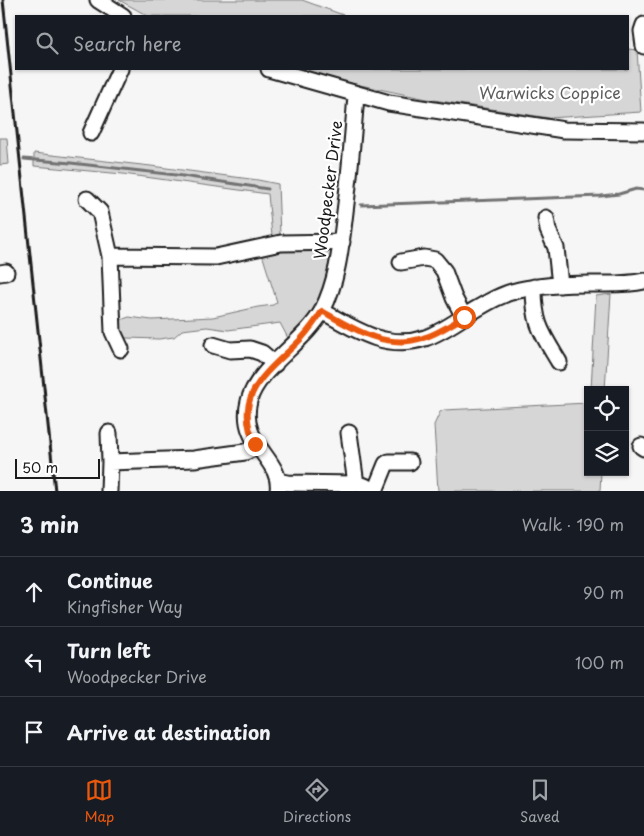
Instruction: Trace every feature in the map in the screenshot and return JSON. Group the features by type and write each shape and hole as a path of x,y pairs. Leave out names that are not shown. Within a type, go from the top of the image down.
{"street":[{"path":"98,0 121,15"},
{"path":"644,25 642,31 644,46"},
{"path":"91,133 120,70"},
{"path":"272,70 389,103 564,130 644,131"},
{"name":"Woodpecker Drive","path":"278,486 271,464 257,447 249,427 249,399 258,382 314,324 332,288 342,242 356,95"},
{"path":"87,200 100,212 110,256 113,332 121,349"},
{"path":"546,218 548,230 556,248 560,284"},
{"path":"110,256 216,257 281,243 342,242"},
{"path":"401,262 424,258 435,260 444,271 454,298 464,317"},
{"path":"322,311 367,336 391,342 412,341 424,338 501,295 534,287 560,284 628,284 644,281"},
{"path":"534,287 536,322 559,362"},
{"path":"213,345 230,350 250,348 275,364"},
{"path":"348,432 356,484"},
{"path":"109,433 116,462 109,491"},
{"path":"116,462 194,459 245,452 257,447"},
{"path":"278,486 288,483 356,484 374,491 386,464 389,462 410,462"}],"green space":[{"path":"119,0 302,0 343,15 146,15"},
{"name":"Warwicks Coppice","path":"629,49 637,50 641,112 549,118 427,99 336,80 304,70 629,70"},
{"path":"0,138 7,138 9,164 0,165"},
{"path":"34,153 151,166 278,184 280,235 272,236 268,194 123,174 34,166"},
{"path":"332,248 318,304 307,323 289,340 280,323 228,330 207,327 182,330 174,337 159,339 126,338 121,334 118,321 129,317 152,320 213,317 273,305 277,302 262,254 291,250"},
{"path":"611,294 605,386 591,386 596,296"},
{"path":"584,403 584,476 601,476 600,491 438,491 434,425 440,412 444,410"}],"waterway":[{"path":"24,159 176,175 268,189"},
{"path":"361,205 601,196 619,194 636,189 644,190"}],"railway":[{"path":"3,0 55,491"}],"route":[{"path":"255,444 249,427 248,416 249,399 252,391 267,372 301,339 322,311 367,336 391,342 412,341 424,338 464,317"}]}
